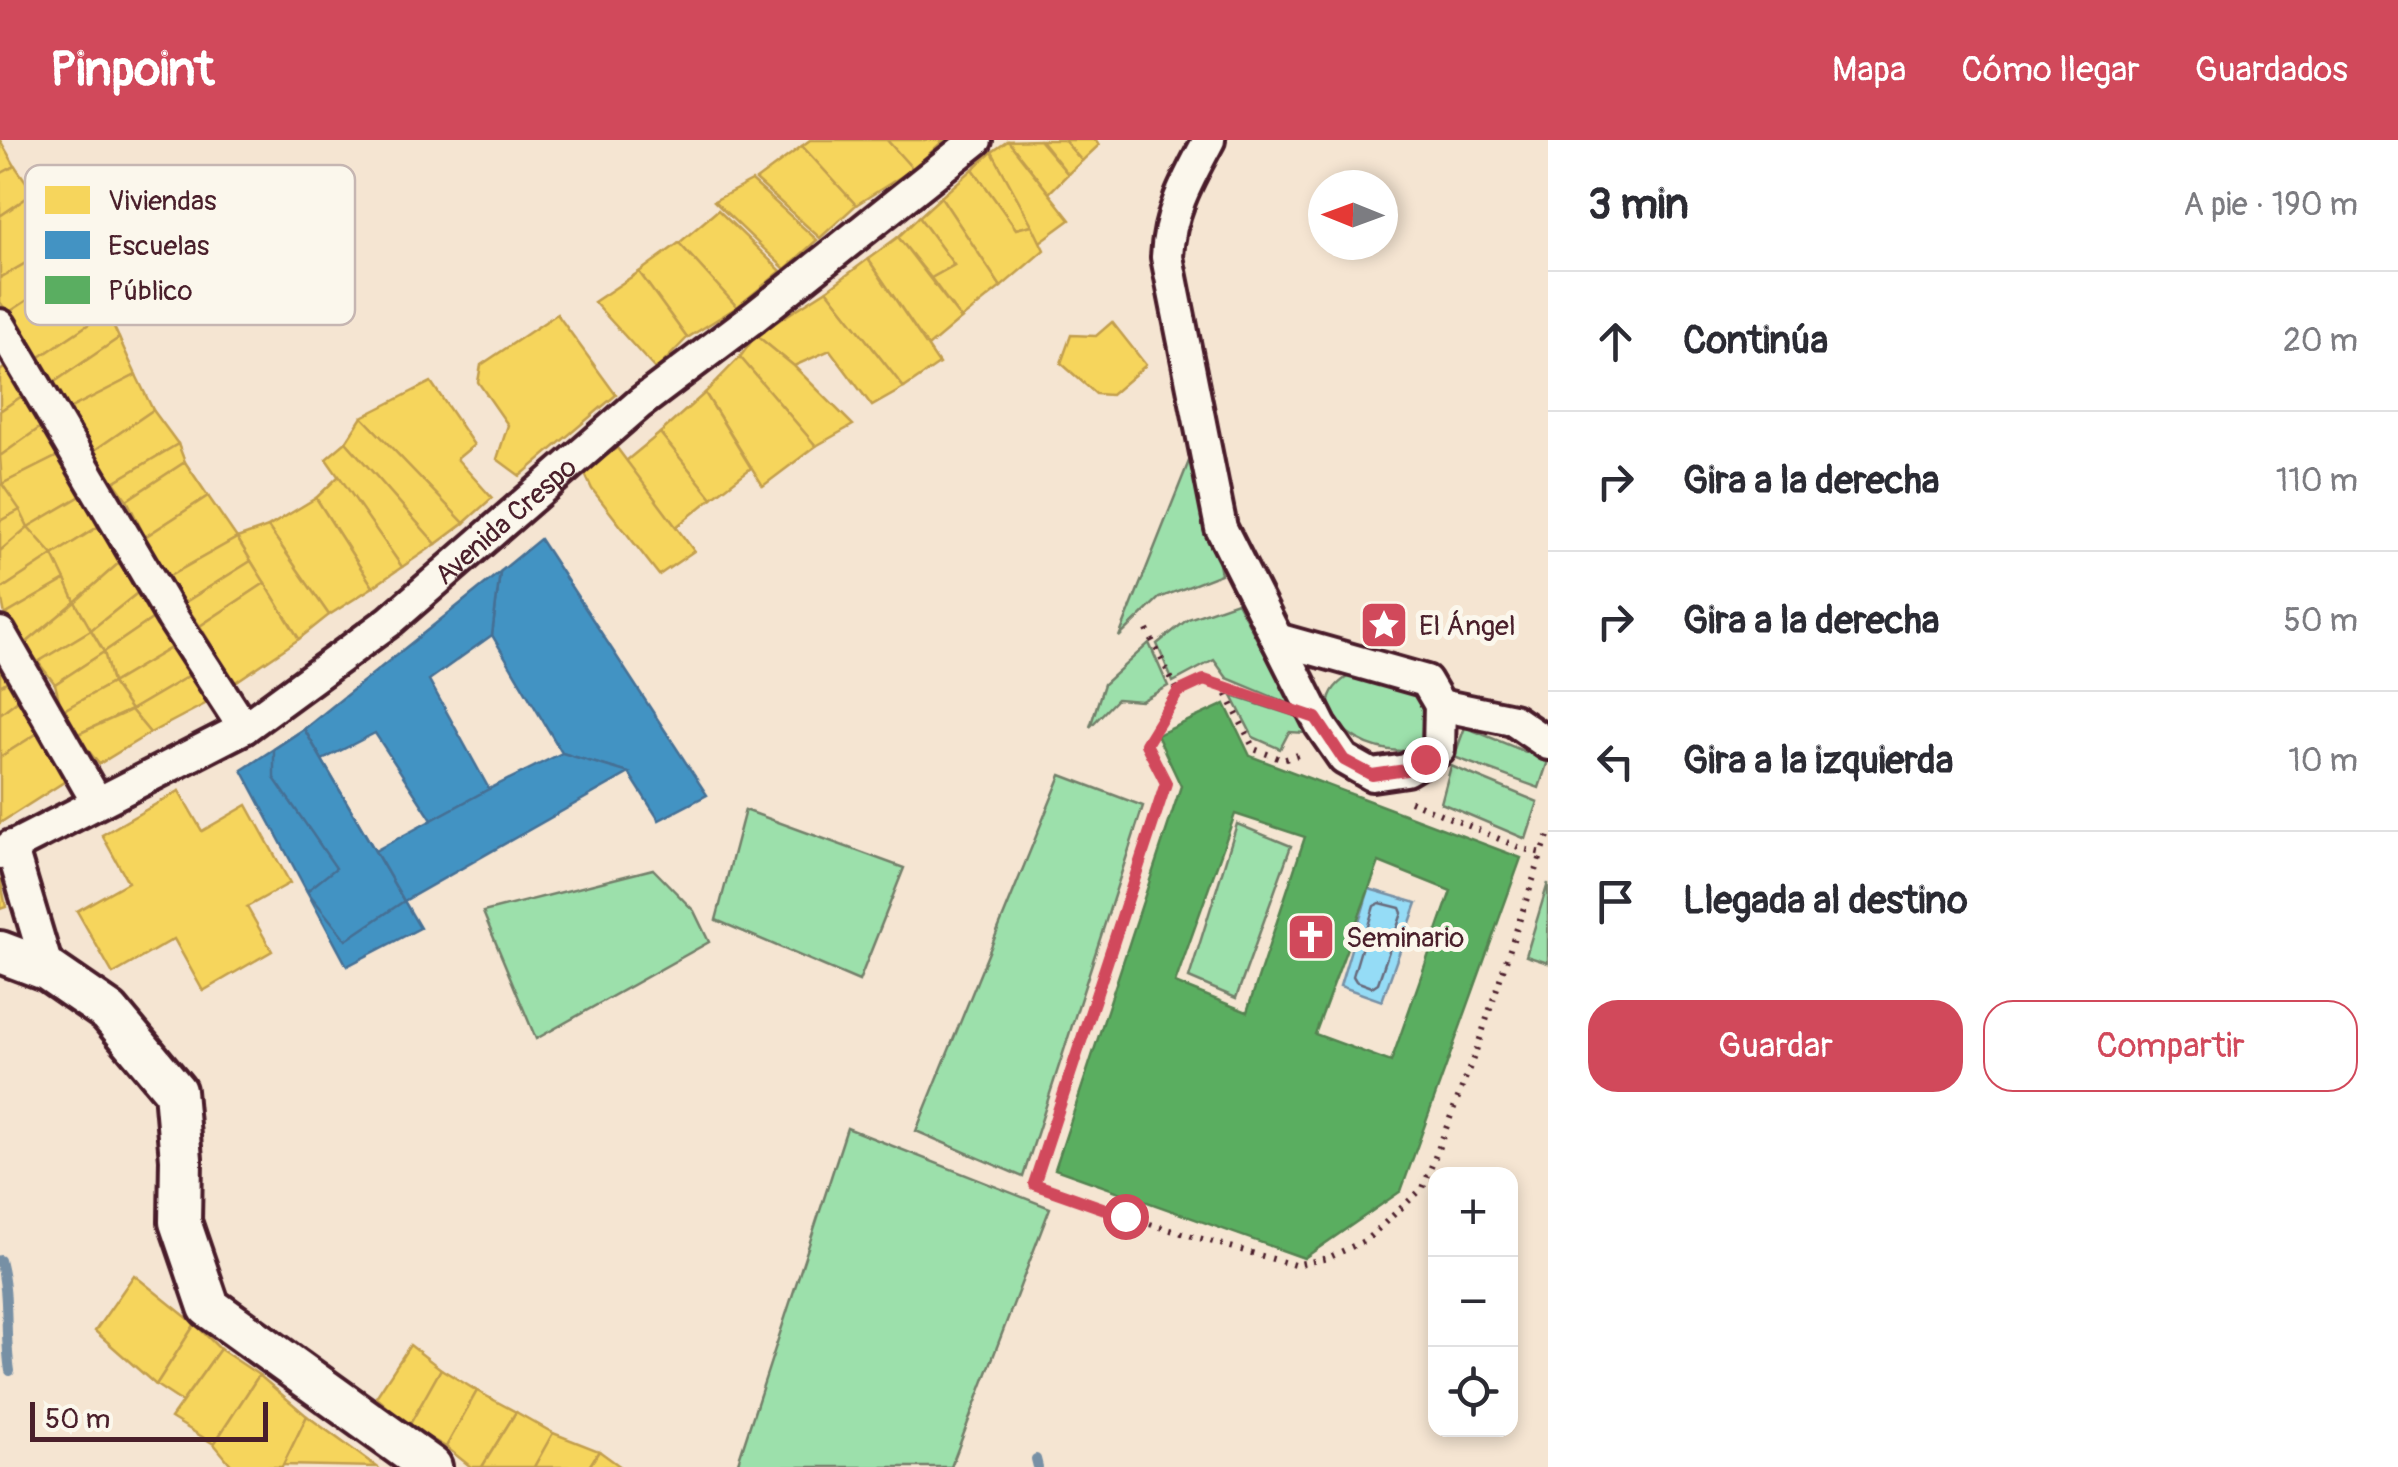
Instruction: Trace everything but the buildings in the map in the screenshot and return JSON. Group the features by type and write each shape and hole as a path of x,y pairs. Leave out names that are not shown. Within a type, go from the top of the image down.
{"main road":[{"path":"0,952 48,970 109,1012 175,1091 182,1158 180,1222 210,1307 431,1467"}],"street":[{"name":"Avenida Crespo","path":"6,850 244,728 390,621 640,402 754,317 976,140"},
{"path":"1209,140 1168,226 1167,256 1221,528 1316,718 1344,760 1372,775 1406,770 1439,750 1440,705 1426,681 1277,639"},
{"path":"0,325 172,617 244,728"},
{"path":"0,634 97,802"},
{"path":"1440,705 1512,720 1548,744"},
{"path":"6,850 48,970"}],"path":[{"path":"1147,630 1178,692"},
{"path":"1316,718 1204,680 1178,692 1146,744 1166,783 1034,1184 1125,1216 1294,1265 1328,1258 1366,1240 1423,1188 1476,1050 1548,836"},
{"path":"1222,685 1254,749 1283,760 1310,750 1344,760"},
{"path":"1406,770 1402,797 1542,853"}],"green space":[{"path":"1195,446 1221,574 1159,598 1119,637"},
{"path":"1237,602 1292,705 1227,678 1214,660 1173,682 1157,644 1188,619"},
{"path":"1149,643 1168,686 1141,701 1117,699 1090,727 1104,684"},
{"path":"1354,673 1425,696 1432,731 1424,743 1408,750 1388,750 1367,744 1335,720 1329,704 1334,688"},
{"path":"1232,696 1305,719 1306,733 1289,732 1280,749 1253,737"},
{"path":"1465,727 1548,761 1539,788 1454,757"},
{"path":"1451,766 1538,802 1526,839 1441,803"},
{"path":"1061,775 1143,806 1023,1177 916,1131"},
{"path":"745,810 904,868 859,981 716,920"},
{"path":"1237,824 1291,846 1236,998 1189,978"},
{"path":"653,869 694,911 709,942 536,1039 483,912"},
{"path":"1548,883 1548,963 1526,956"},
{"path":"847,1128 1050,1208 951,1467 749,1467 738,1462"}],"water":[{"path":"1369,889 1417,903 1382,1001 1340,986"}],"waterway":[{"path":"0,1260 10,1371"},
{"path":"1036,1459 1038,1467"}],"place":[{"name":"El Ángel","path":"1384,625"},
{"name":"Seminario","path":"1311,937"}],"route":[{"path":"1125,1216 1034,1184 1166,783 1146,744 1178,692 1204,680 1316,718 1344,760 1372,775 1406,770 1425,759"}]}
